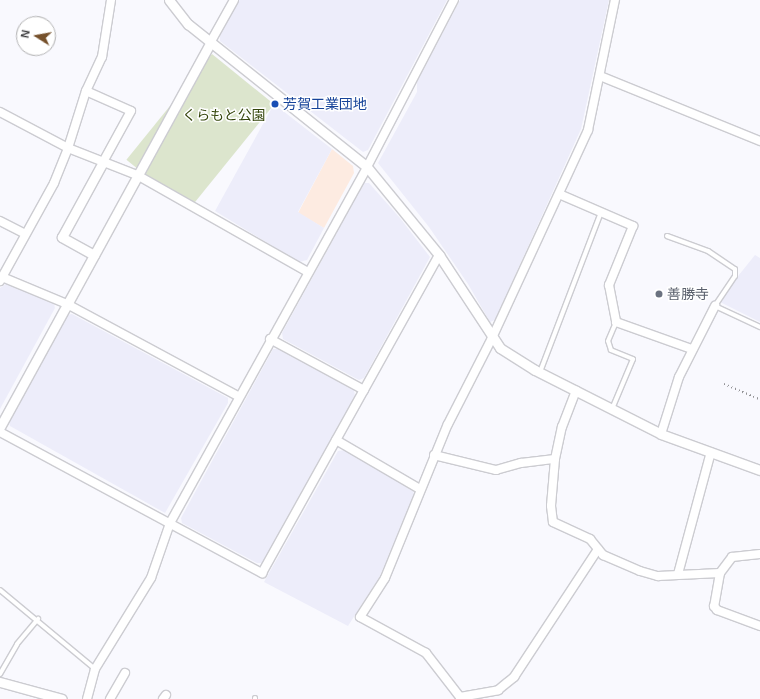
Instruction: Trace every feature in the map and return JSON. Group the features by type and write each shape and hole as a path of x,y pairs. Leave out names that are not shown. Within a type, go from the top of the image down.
{"street":[{"path":"111,0 102,57 86,91 68,148 54,183 24,233 1,279 67,304 238,396"},
{"path":"169,0 188,24 210,43 367,167 439,254 492,338 515,359 611,410 661,434 760,470"},
{"path":"0,427 234,0"},
{"path":"87,699 96,669 151,578 170,523 238,396 367,167 454,0"},
{"path":"598,549 514,677 498,690 460,698 426,653 360,617 385,578 434,455 492,338 588,130 615,0"},
{"path":"600,76 760,141"},
{"path":"86,91 131,111 62,237 94,255"},
{"path":"0,112 68,148 137,175 308,272"},
{"path":"559,194 633,226 609,285 616,322 692,349"},
{"path":"0,221 24,233"},
{"path":"0,432 262,573 439,254"},
{"path":"661,434 679,377 714,306"},
{"path":"270,339 364,390"},
{"path":"576,391 562,427 555,459 551,506 553,522 590,539 603,555 640,571 658,576 720,573"},
{"path":"336,440 420,488"},
{"path":"678,574 711,452"},
{"path":"434,455 496,470 521,463 555,459"},
{"path":"760,554 732,557 720,573 714,606 717,610 760,626"},
{"path":"110,699 125,673"},
{"path":"0,682 62,699"}],"lane":[{"path":"540,372 601,212"},
{"path":"667,236 708,251 735,269 735,276 714,306 760,327"},
{"path":"611,410 633,359 611,350 608,341 616,322"},
{"path":"0,590 38,619 96,669"},
{"path":"0,682 17,644 38,619"}],"path":[{"path":"724,384 760,399"}],"shaded area":[{"path":"239,0 447,0 368,150 363,152 220,41 220,35"},
{"path":"460,0 609,0 581,129 495,320 490,322 468,284 429,227 378,163 417,92 417,82"},
{"path":"274,104 332,149 298,212 324,228 307,260 299,262 215,211"},
{"path":"332,149 353,166 354,173 324,228 298,213"},
{"path":"364,183 369,183 400,218 430,257 364,378 359,380 283,339 282,333"},
{"path":"755,255 760,258 760,322 718,301"},
{"path":"6,284 54,304 55,308 0,409 0,288"},
{"path":"72,314 228,398 228,403 165,513 10,426 9,422 67,315"},
{"path":"273,349 279,349 354,390 355,396 262,563 257,563 182,523 181,518"},
{"path":"345,450 412,487 414,494 380,576 348,626 264,582 338,451"}],"green space":[{"name":"くらもと公園","path":"212,54 274,104 189,210 126,160"}],"place":[{"name":"芳賀工業団地","path":"275,104"},
{"name":"善勝寺","path":"659,294"}]}
